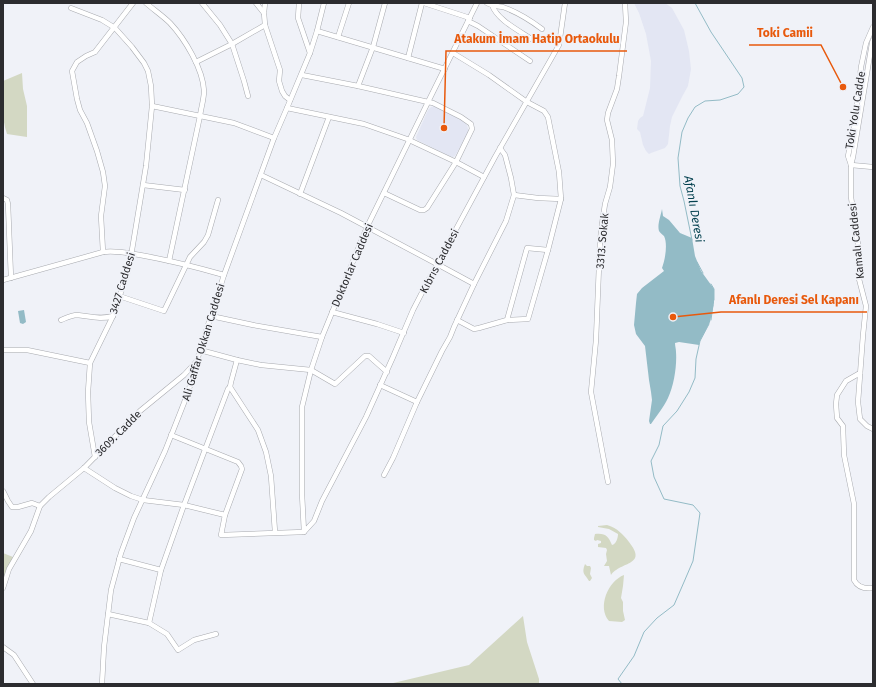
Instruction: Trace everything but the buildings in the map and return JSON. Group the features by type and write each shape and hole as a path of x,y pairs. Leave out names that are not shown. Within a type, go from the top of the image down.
{"street":[{"name":"3427 Caddesi","path":"76,3 72,9 102,20 115,28 132,46 148,71 151,86 152,106 146,166 129,268 113,316 90,363 88,392 89,422 95,457"},
{"path":"103,252 101,216 104,186 103,172 87,123 80,110 72,71 77,62 96,52 133,3"},
{"path":"146,3 170,23 186,44 202,76 204,92 185,190 169,261"},
{"path":"202,3 220,25 232,44 248,96"},
{"path":"256,3 264,13"},
{"path":"265,3 265,25 280,70 279,81 285,96 290,100"},
{"path":"299,3 298,18 310,53"},
{"name":"Ali Gaffar Okkan Caddesi","path":"102,684 104,647 111,590 119,559 134,518 171,435 191,383 196,361 224,275 274,138 302,75 317,31 324,3"},
{"path":"338,37 349,3"},
{"path":"358,86 373,47 385,3"},
{"path":"408,58 423,3 469,20 530,61"},
{"name":"Doktorlar Caddesi","path":"304,532 302,494 302,407 311,370 332,312 368,227 444,69 478,3"},
{"name":"Kıbrıs Caddesi","path":"304,532 314,521 322,501 366,417 413,310 437,264 500,148 559,45 565,3"},
{"name":"3313. Sokak","path":"608,482 591,392 596,340 601,230 613,164 612,140 607,120 608,113 618,88 626,22 625,3"},
{"path":"490,4 503,7 518,14 542,29"},
{"path":"490,4 504,21 533,40"},
{"path":"196,62 265,25"},
{"name":"Toki Yolu Cadde","path":"851,165 848,156 855,122 861,67 866,43 873,27"},
{"path":"317,31 444,69"},
{"name":"Toki Yolu Cadde","path":"851,165 873,40"},
{"path":"453,52 527,102 544,111 548,117 559,172 560,199 548,250 529,318 507,320 474,329 458,320"},
{"path":"302,75 433,102 471,124 472,129 456,162 427,208 420,210 384,193"},
{"path":"152,106 234,123 274,138"},
{"path":"287,108 364,124 410,139 484,177"},
{"path":"300,194 329,117"},
{"path":"384,475 417,402 450,338 474,284 506,222 514,195 505,155 500,148"},
{"path":"851,165 873,167"},
{"name":"Kamalı Caddesi","path":"851,165 851,197 859,250 860,279 866,306 862,335 858,402 860,418 867,426 873,429"},
{"path":"260,175 368,227 474,284"},
{"path":"143,185 185,190"},
{"path":"514,195 560,199"},
{"path":"3,198 7,200 8,204 11,278"},
{"path":"119,296 164,312 190,257 204,242 208,235 218,200"},
{"path":"507,320 527,248 548,250"},
{"path":"3,280 111,251 169,261 224,275"},
{"path":"332,312 404,333"},
{"path":"61,320 75,315 94,318 107,318 113,316"},
{"path":"211,316 322,338"},
{"path":"3,350 27,350 90,363"},
{"path":"200,350 261,365 311,370 335,384 365,356 369,356 387,372"},
{"path":"149,623 161,570 184,505 230,387 237,360"},
{"name":"3609. Cadde","path":"40,506 84,468 140,411 184,376 196,361"},
{"path":"860,373 846,382 837,395 836,404 837,418 843,426 844,456 854,504 854,580 860,587 873,588"},
{"path":"380,385 417,402"},
{"path":"230,387 258,430 266,452 271,476 275,532"},
{"path":"171,435 238,462 241,466 242,469 225,514 221,535 304,532"},
{"path":"84,468 115,488 143,500 184,505 225,514"},
{"path":"3,490 12,506 18,507 32,503 40,506 30,531 9,569 3,588"},
{"path":"119,559 161,570"},
{"path":"108,614 149,623 167,634 178,650 194,640 216,634"},
{"path":"3,647 14,655 33,684"}],"shaded area":[{"path":"634,3 665,3 672,8 684,30 689,51 691,69 688,86 672,117 668,144 665,148 649,154 643,145 640,132 637,129 638,121 643,116 650,88 651,61 646,34"},
{"path":"435,106 461,119 467,125 469,132 453,157 417,140 416,137 428,110"}],"green space":[{"path":"22,73 23,89 27,106 27,137 7,134 3,115 3,81"},
{"path":"607,525 611,526 624,536 636,555 631,562 621,567 611,575 609,566 604,566 607,561 607,550 606,548 598,547 598,544 601,543 601,541 594,540 595,534 602,534 608,537 612,545 615,543 618,534 609,529 598,527"},
{"path":"3,553 13,557 3,581"},
{"path":"585,564 591,568 590,574 592,578 590,581 583,572"},
{"path":"624,575 621,598 623,602 625,620 622,622 609,621 604,609 606,595 613,583"},
{"path":"523,616 527,642 539,679 539,684 389,684 469,665"}],"water":[{"path":"662,209 663,216 669,220 680,233 692,238 695,256 701,271 714,289 714,303 710,322 699,345 679,342 675,343 676,363 672,387 664,405 650,424 649,421 652,400 645,346 636,334 634,325 637,294 642,288 664,271 662,268 666,243 664,236 659,232"},
{"path":"24,310 26,322 23,324 20,323 18,311"}],"waterway":[{"name":"Afanlı Deresi","path":"692,240 680,186 678,158 682,132 695,107 705,101 720,100 738,94 744,87 742,78 711,32 695,3"},
{"name":"Afanlı Deresi","path":"697,262 703,273"},
{"name":"Afanlı Deresi","path":"711,284 714,289 714,300"},
{"name":"Afanlı Deresi","path":"711,320 713,305"},
{"path":"622,684 618,679 634,656 644,632 657,618 674,605 693,561 700,513 693,505 664,499 654,477 651,461 659,445 663,426 677,411 689,392 695,378 696,359 700,341 709,324"}],"place":[{"name":"Toki Camii","path":"843,87"},
{"name":"Atakum İmam Hatip Ortaokulu","path":"444,128"},
{"name":"Afanlı Deresi Sel Kapanı","path":"673,317"}]}
